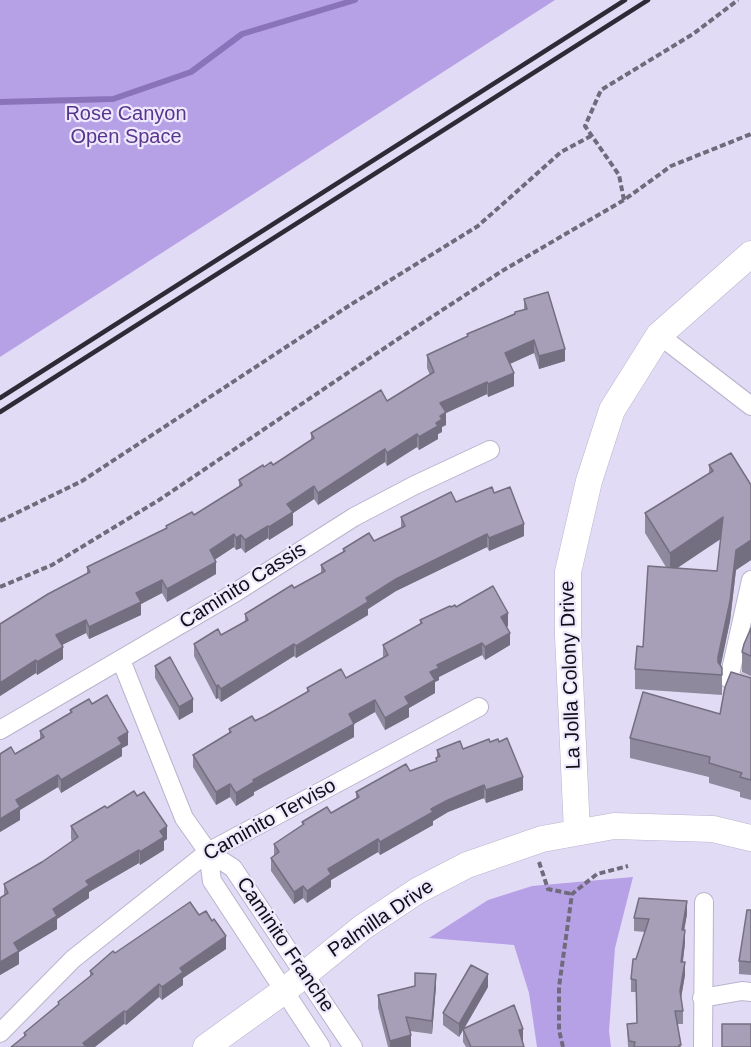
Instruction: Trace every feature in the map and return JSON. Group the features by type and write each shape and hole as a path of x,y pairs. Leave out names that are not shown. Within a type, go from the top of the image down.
{"street":[{"name":"La Jolla Colony Drive","path":"577,832 568,636 568,572 589,481 612,410 659,335 751,254"},
{"path":"659,335 751,406"},
{"name":"Caminito Cassis","path":"0,730 236,592 354,517 490,450"},
{"path":"751,580 746,631 729,679 751,687"},
{"name":"Caminito Franche","path":"120,660 184,818 208,852 233,868 353,1047"},
{"name":"Caminito Terviso","path":"0,1033 73,959 208,852 480,707"},
{"name":"Palmilla Drive","path":"206,1047 284,991 363,927 417,891 467,865 533,842 614,826 713,829 751,838"},
{"name":"Caminito Franche","path":"208,852 212,881 321,1047"},
{"path":"703,1047 704,902"},
{"path":"702,998 741,991 751,992"}],"path":[{"path":"624,200 619,175 585,126 601,90 693,34 738,0"},
{"path":"0,587 52,565 159,500 502,271 624,200 671,166 751,134"},
{"path":"0,521 82,481 350,305 477,226 561,152 591,136"},
{"path":"533,842 548,889 572,894"},
{"path":"563,1047 559,1030 559,987 572,894 597,874 628,866"}],"green space":[{"name":"Rose Canyon Open Space","path":"0,0 555,0 0,357"},
{"path":"633,877 615,948 609,1031 611,1047 537,1047 529,993 514,945 429,938 488,900 532,886"}],"building":[{"path":"548,292 565,349 539,356 534,340 505,353 514,373 488,384 487,382 440,403 446,412 436,423 438,426 419,437 417,434 387,453 385,449 318,493 314,486 287,504 293,512 245,540 241,535 236,538 234,534 210,550 216,562 167,589 162,580 136,593 141,602 89,627 86,620 56,635 63,647 37,662 36,660 0,683 0,624 48,594 90,572 87,567 167,528 166,526 192,512 194,515 242,485 239,480 263,465 264,467 271,462 273,465 314,438 311,433 381,390 387,401 434,372 427,355 468,336 467,334 515,314 515,312 527,309 524,299"},
{"path":"731,453 751,485 751,540 736,550 730,601 718,657 722,675 635,669 637,646 643,647 648,566 717,571 723,517 670,553 645,513 713,471 709,465"},
{"path":"492,487 494,493 510,487 524,524 489,538 487,534 396,579 366,598 368,602 296,646 294,644 221,689 218,685 216,686 194,644 218,629 221,635 248,620 245,614 292,585 294,588 325,571 321,565 369,533 374,541 405,526 401,517 451,492 456,502"},
{"path":"493,586 508,613 501,617 510,633 485,647 482,643 437,665 439,668 430,672 435,680 405,697 409,704 385,718 375,700 349,714 354,724 253,780 254,782 236,793 230,784 216,792 193,755 231,732 229,729 252,716 255,721 265,716 309,691 307,688 341,669 346,678 388,655 383,645 422,623 420,620 450,606 455,605 456,607"},
{"path":"751,628 751,656 742,652"},
{"path":"170,657 193,699 179,707 155,666"},
{"path":"731,672 751,678 751,780 740,777 742,773 709,763 710,757 630,738 643,692 720,714 725,687"},
{"path":"107,695 128,732 118,738 122,744 61,780 58,775 16,800 20,807 0,819 0,754 11,747 15,754 44,737 40,731 72,712 70,710 89,699 92,704"},
{"path":"507,738 523,777 486,790 484,785 448,800 431,809 433,812 380,842 378,839 328,869 331,874 307,891 303,886 294,892 271,858 279,852 274,844 304,824 302,822 327,807 331,813 359,797 356,792 406,764 410,771 437,761 436,758 440,756 437,750 460,741 463,749 489,739 490,742 498,739 499,742"},
{"path":"134,791 137,796 144,792 167,826 160,831 164,837 86,881 89,885 53,909 57,916 14,943 19,951 0,962 0,898 8,893 4,884 42,862 78,837 71,826"},
{"path":"639,898 687,901 682,930 685,930 681,962 685,962 680,991 683,1011 675,1011 681,1045 679,1047 634,1047 635,1042 629,1041 627,1024 637,1023 636,980 631,979 633,959 636,959 649,919 634,918"},
{"path":"190,902 199,915 206,911 226,936 180,968 183,972 162,987 159,984 126,1012 124,1011 83,1043 86,1047 11,1047 59,1004 58,1002 93,974 90,971 113,951 115,953"},
{"path":"747,910 751,910 751,962 739,961"},
{"path":"471,965 488,974 459,1024 443,1013"},
{"path":"415,973 436,974 432,1021 406,1017 411,1035 390,1041 378,995 415,986"},
{"path":"514,1005 523,1029 519,1030 524,1047 471,1047 463,1029"},
{"path":"722,1024 751,1024 751,1047 722,1047"}],"waterway":[{"path":"0,102 113,99 191,72 242,34 355,0"}],"railway":[{"path":"0,398 625,0"},
{"path":"0,412 648,0"}]}
